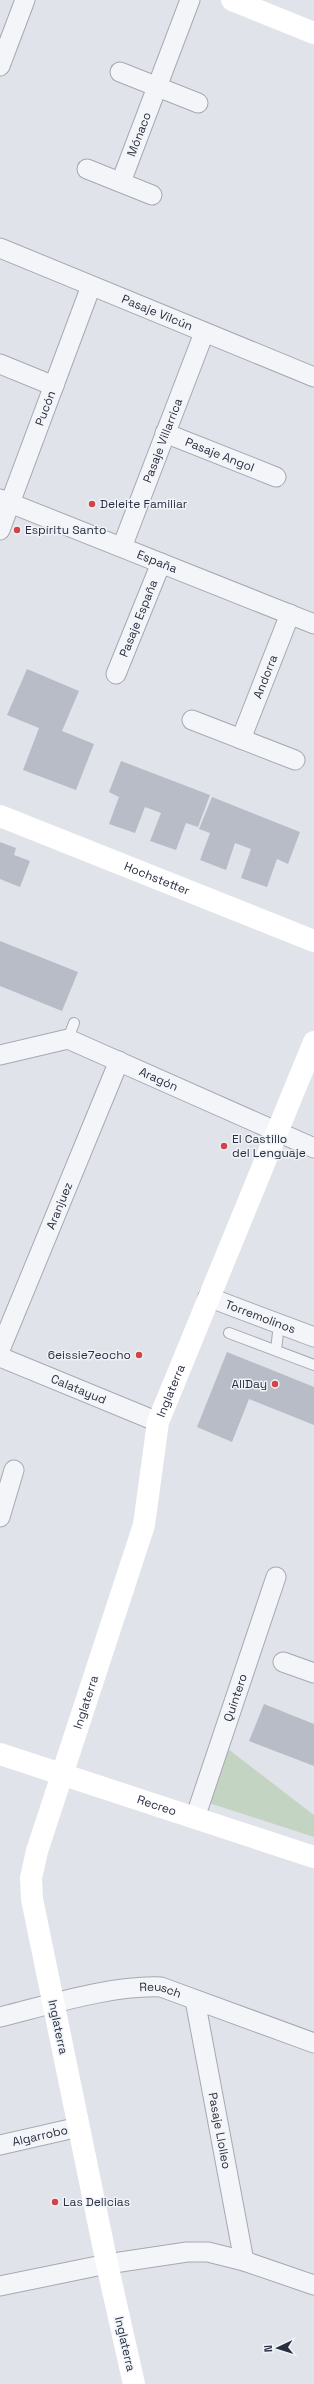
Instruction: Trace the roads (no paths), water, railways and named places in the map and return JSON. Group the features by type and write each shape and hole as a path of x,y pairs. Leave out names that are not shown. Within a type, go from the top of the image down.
{"street":[{"path":"0,66 25,0"},
{"name":"Mónaco","path":"121,182 190,0"},
{"path":"232,0 259,5 314,33"},
{"path":"120,72 198,103"},
{"path":"87,169 152,194"},
{"name":"Pasaje Vilcún","path":"0,248 314,377"},
{"name":"Pucón","path":"0,530 5,501 54,386 91,286"},
{"name":"Pasaje Villarrica","path":"122,547 204,333"},
{"path":"0,364 54,386"},
{"name":"Pasaje Angol","path":"165,433 276,477"},
{"name":"España","path":"5,501 314,624"},
{"name":"Pasaje España","path":"116,674 161,563"},
{"name":"Andorra","path":"241,739 290,614"},
{"path":"192,720 295,760"},
{"name":"Hochstetter","path":"0,816 314,941"},
{"name":"Aragón","path":"0,1055 71,1031 119,1061 314,1148"},
{"name":"Inglaterra","path":"134,2384 107,2264 53,2004 32,1899 31,1878 62,1776 144,1525 158,1422 208,1297 278,1132 314,1042"},
{"name":"Aranjuez","path":"0,1350 119,1061"},
{"name":"Torremolinos","path":"208,1297 314,1337"},
{"name":"Calatayud","path":"0,1357 158,1422"},
{"path":"0,1517 14,1470"},
{"name":"Quintero","path":"196,1818 276,1577"},
{"path":"284,1662 314,1673"},
{"name":"Recreo","path":"0,1754 62,1776 314,1857"},
{"name":"Reusch","path":"0,2017 114,1991 161,1987 314,2043"},
{"name":"Pasaje Llolleo","path":"195,2000 244,2261"},
{"name":"Algarrobo","path":"0,2145 79,2127"},
{"path":"0,2286 107,2264 187,2252 208,2252 244,2261 314,2285"}],"lane":[{"path":"276,1350 279,1324"},
{"path":"229,1333 314,1365"}],"place":[{"name":"Deleite Familiar","path":"92,504"},
{"name":"Espíritu Santo","path":"17,530"},
{"name":"El Castillo del Lenguaje","path":"224,1146"},
{"name":"6eissie7eocho","path":"139,1355"},
{"name":"AllDay","path":"275,1384"},
{"name":"Las Delicias","path":"55,2202"}]}
